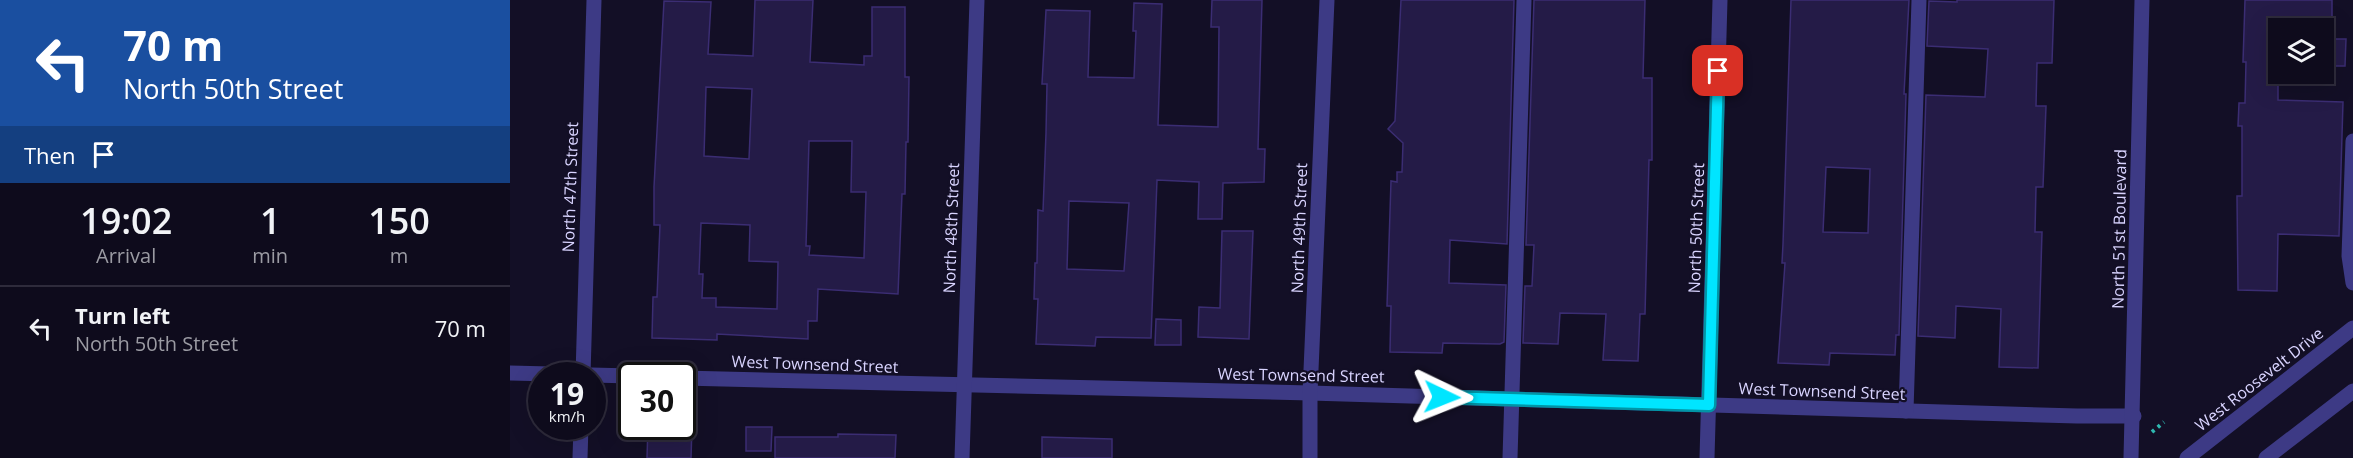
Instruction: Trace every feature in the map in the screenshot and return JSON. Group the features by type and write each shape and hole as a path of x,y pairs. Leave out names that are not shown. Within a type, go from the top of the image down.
{"street":[{"name":"North 47th Street","path":"583,362 594,0"},
{"name":"North 48th Street","path":"962,458 977,0"},
{"name":"North 49th Street","path":"1310,458 1310,393 1327,0"},
{"path":"1510,458 1524,0"},
{"name":"North 50th Street","path":"1707,458 1720,0"},
{"path":"1906,411 1919,0"},
{"name":"North 51st Boulevard","path":"2132,458 2142,0"},
{"path":"2353,141 2349,256 2353,283"},
{"name":"West Roosevelt Drive","path":"2187,458 2353,328"},
{"path":"510,373 528,373"},
{"name":"West Townsend Street","path":"696,378 2134,416"},
{"path":"2266,458 2353,391"},
{"path":"580,458 581,440"}],"building":[{"path":"755,0 813,0 810,62 864,65 864,56 872,56 872,7 905,7 905,77 909,77 908,142 906,142 905,194 902,194 898,294 818,289 817,321 808,321 808,339 717,334 717,340 652,338 653,297 657,297 660,225 654,225 654,187 664,1 711,2 708,54 753,56","holes":["706,87 752,89 749,159 704,156","809,141 852,141 851,192 866,192 864,258 809,255 810,246 806,246","701,223 750,225 749,261 778,262 777,309 716,307 716,298 702,298 703,274 699,274"]},
{"path":"1212,0 1262,0 1258,149 1265,149 1264,182 1223,183 1222,219 1198,219 1199,182 1157,180 1151,338 1096,337 1095,346 1036,344 1038,299 1034,299 1035,263 1037,263 1038,210 1043,211 1046,133 1047,84 1042,84 1046,10 1090,11 1088,77 1134,78 1136,31 1133,31 1134,3 1162,4 1158,125 1218,127 1219,27 1211,27","holes":["1069,201 1129,203 1124,271 1067,269"]},
{"path":"1401,0 1514,0 1507,244 1450,240 1449,283 1506,285 1504,342 1500,344 1443,343 1442,353 1390,352 1391,306 1387,306 1391,181 1397,182 1397,172 1402,172 1403,143 1388,129 1395,121"},
{"path":"1534,0 1645,0 1643,78 1652,78 1652,160 1649,160 1645,314 1640,314 1638,361 1603,360 1606,314 1560,313 1558,344 1523,343 1525,286 1532,286 1534,245 1526,245"},
{"path":"1791,0 1909,0 1904,94 1906,94 1899,335 1896,335 1895,355 1830,353 1829,365 1778,363 1785,263 1782,263","holes":["1826,167 1870,169 1868,233 1823,232"]},
{"path":"1957,0 2054,0 2052,63 2037,63 2036,106 2046,106 2043,187 2036,187 2035,232 2042,232 2038,368 1999,367 2001,309 1956,306 1955,338 1918,336 1926,95 1985,97 1988,49 1927,46 1929,1 1957,2"},
{"path":"2245,0 2332,0 2332,18 2268,18 2268,84 2278,84 2278,100 2343,102 2339,236 2278,234 2277,291 2238,290 2237,196 2242,196 2242,126 2238,126 2239,103 2245,103 2246,62 2243,62"},
{"path":"2334,39 2346,39 2345,66 2334,66"},
{"path":"1222,231 1253,231 1249,339 1198,337 1199,307 1220,308"},
{"path":"1156,319 1181,320 1181,345 1155,345"},
{"path":"746,427 772,427 771,451 746,451"},
{"path":"838,434 896,435 895,458 775,458 775,437 838,437"},
{"path":"1042,437 1112,439 1112,458 1042,458"},
{"path":"648,440 692,440 691,458 647,458"}],"route":[{"path":"1442,397 1709,405 1718,71"}]}
